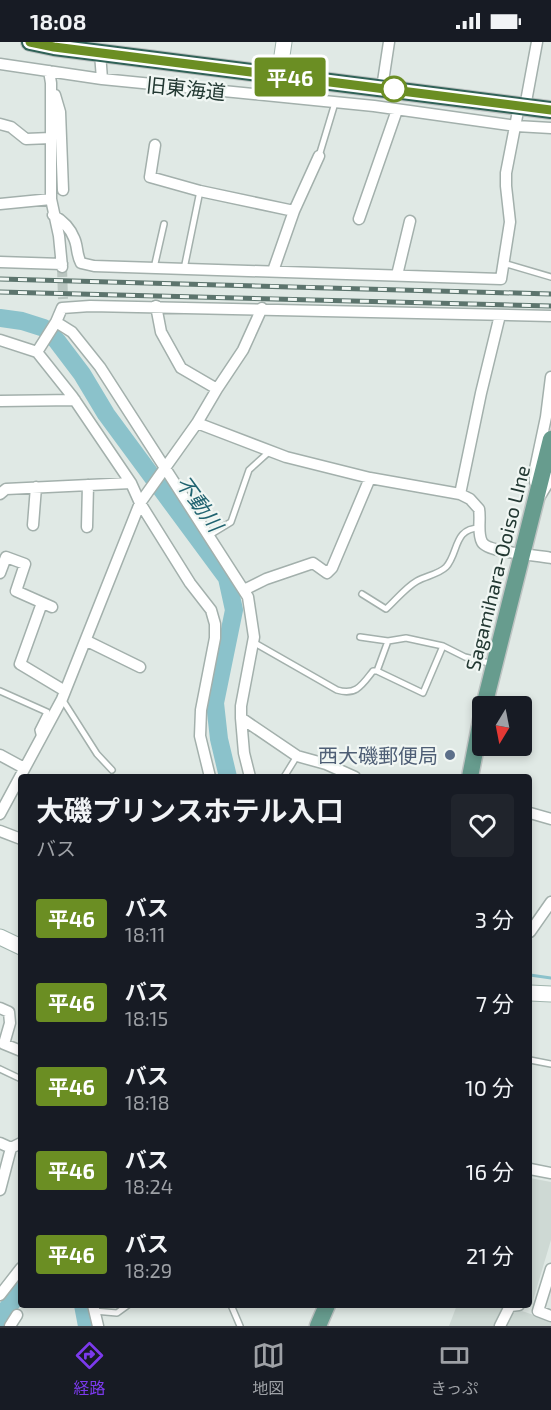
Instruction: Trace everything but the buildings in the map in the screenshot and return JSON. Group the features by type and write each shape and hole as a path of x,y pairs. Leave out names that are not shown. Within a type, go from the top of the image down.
{"highway":[{"path":"30,42 54,47 102,47 279,76 551,110"}],"main road":[{"name":"Sagamihara-Ooiso LIne","path":"487,696 551,439"},
{"name":"Sagamihara-Ooiso LIne","path":"471,774 474,756"},
{"path":"318,1326 326,1308"}],"street":[{"path":"279,76 284,42"},
{"path":"374,106 389,42"},
{"path":"53,215 61,220 75,239 77,256 81,263 94,266 501,279 510,222 506,173 537,42"},
{"path":"102,47 102,79"},
{"name":"旧東海道","path":"0,64 102,79 335,104 374,106 516,126 551,128"},
{"path":"49,71 60,112 63,190"},
{"path":"0,262 62,265 51,198 51,83"},
{"path":"359,219 397,110"},
{"path":"0,124 10,127 26,139 51,138"},
{"path":"155,145 150,177 200,191 294,211"},
{"path":"273,271 294,211 319,156"},
{"path":"0,204 51,198"},
{"path":"397,275 410,221"},
{"path":"37,352 56,322 62,304 551,316"},
{"path":"156,306 161,332 181,368 217,388"},
{"path":"21,774 64,695 140,503 197,423 217,388 243,351 262,308"},
{"path":"460,494 500,315"},
{"path":"56,322 72,332 84,345 136,421 163,468 248,597 254,637 241,706 241,718 244,753 249,774"},
{"path":"0,340 37,352 75,400 131,483 140,503 190,583 211,610 215,624 215,638 201,710 200,736 209,774"},
{"path":"535,504 535,469 546,417 551,377"},
{"path":"0,401 75,400"},
{"path":"197,423 270,451 370,478 460,494 470,499 479,508 481,540 484,545 551,558"},
{"path":"244,590 266,579 314,563 327,573 332,571 370,478"},
{"path":"535,504 551,478"},
{"path":"0,494 6,489 131,483"},
{"path":"87,527 88,485"},
{"path":"33,525 36,487"},
{"path":"0,573 6,557 25,564 16,591 47,605 20,664 64,695"},
{"path":"87,641 140,667"},
{"path":"241,718 297,756 326,764 348,774"},
{"path":"0,755 24,768"},
{"path":"0,814 18,780"},
{"path":"532,814 551,819"},
{"path":"0,831 18,837"},
{"path":"532,929 551,902"},
{"path":"0,937 18,946"},
{"path":"532,993 551,994"},
{"path":"0,1008 9,1012 10,1023 4,1044 18,1050"},
{"path":"0,1143 16,1145 0,1190"},
{"path":"532,1169 551,1173"},
{"path":"538,1311 551,1269"},
{"path":"0,1295 18,1272"},
{"path":"94,1308 98,1326"},
{"path":"500,1326 509,1308"},
{"path":"529,1308 551,1316"},
{"path":"10,1326 17,1315"}],"lane":[{"path":"319,156 335,104"},
{"path":"184,268 200,191"},
{"path":"154,268 164,224"},
{"path":"503,263 551,277"},
{"path":"208,536 231,522 249,470 270,451"},
{"path":"362,594 386,609 410,586 444,569 466,531 471,528 480,528"},
{"path":"360,637 388,641 406,638 443,646 465,657 495,664"},
{"path":"377,671 388,641"},
{"path":"253,642 337,690 347,693 354,692 373,671 377,671 423,693 443,646"},
{"path":"0,691 47,712 39,730 40,738"},
{"path":"64,695 97,754 112,770"},
{"path":"286,774 297,756"},
{"path":"532,1060 551,1064"},
{"path":"0,1069 18,1078"},
{"path":"94,1308 117,1313 124,1308"},
{"path":"232,1308 240,1326"}],"shaded area":[{"path":"532,1178 551,1182 551,1240 532,1304"},
{"path":"456,1308 505,1308 496,1326 449,1326"},
{"path":"516,1311 551,1321 551,1326 503,1326 511,1313"}],"waterway":[{"name":"不動川","path":"0,318 22,321 44,328 57,341 82,374 106,414 227,578 234,610 215,703 219,739 227,774"},
{"path":"532,975 551,978"},
{"name":"不動川","path":"0,1318 18,1294"},
{"path":"84,1308 87,1326"}],"tunnel":[{"path":"62,267 63,299"}],"railway":[{"path":"0,279 551,294"},
{"path":"0,292 551,306"}],"bus line":[{"name":"平46","path":"30,42 54,47 551,110"}],"place":[{"name":"西大磯郵便局","path":"450,755"}]}
